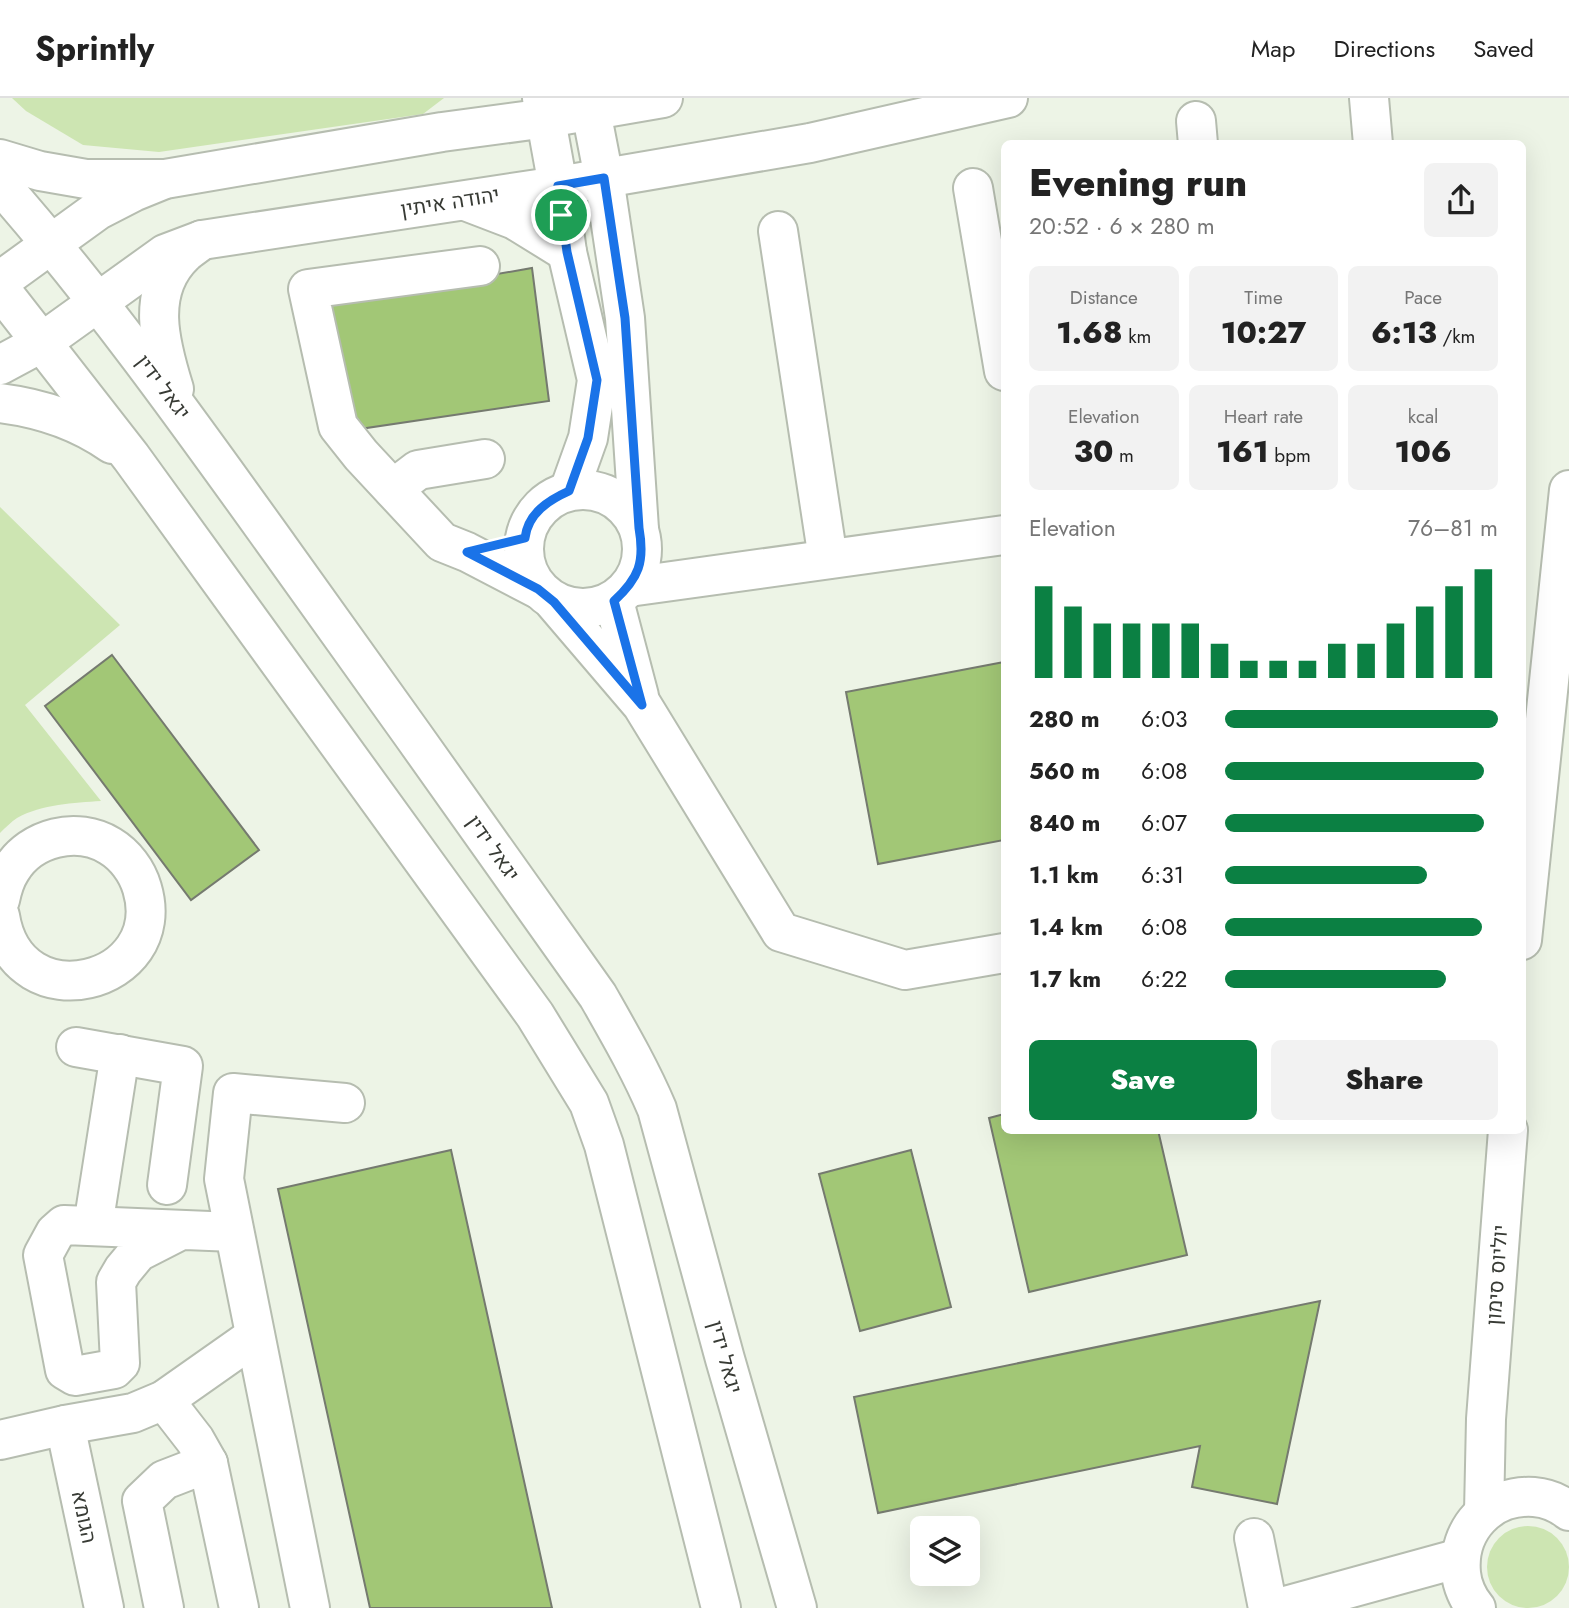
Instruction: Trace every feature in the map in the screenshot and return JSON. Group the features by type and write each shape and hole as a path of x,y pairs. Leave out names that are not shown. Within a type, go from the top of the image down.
{"street":[{"path":"0,159 40,172 86,179 165,179 442,132 544,108 663,98"},
{"name":"יהודה איתין","path":"0,365 41,343 165,254 202,240 558,186 810,143 1008,98"},
{"path":"1369,98 1373,140"},
{"path":"589,104 604,178 625,318 640,539 639,569 621,594 642,705"},
{"path":"544,108 567,252 597,380 588,438 569,491"},
{"path":"0,281 99,210 165,179"},
{"name":"יגאל ידין","path":"0,184 99,301 180,411 598,996 644,1078 657,1108 725,1359 797,1605"},
{"path":"973,188 1001,353"},
{"path":"463,200 515,219 567,252"},
{"path":"778,231 828,559"},
{"path":"180,411 165,362 159,331 159,305 164,283 174,265 184,253 202,240"},
{"path":"481,267 309,289 338,426 361,455 442,542 467,552 546,596 574,609 594,608 621,594 724,573 1001,535"},
{"path":"0,289 131,457 535,1014 589,1103 604,1145 721,1608"},
{"path":"0,403 63,417 98,434 131,457"},
{"path":"393,489 418,470 485,459"},
{"path":"724,573 640,539 631,513 603,494 586,490 569,491 550,499 535,513 526,531 523,552 527,572 642,705 780,932 905,970 1001,954"},
{"path":"1526,904 1566,544 1569,490"},
{"path":"467,552 525,538"},
{"path":"0,900 10,870 26,853 46,841 67,836 89,838 110,846 128,862 140,881 145,914 139,936 127,956 109,971 77,981 55,979 8,961 0,916"},
{"path":"76,1047 183,1066 167,1185"},
{"path":"93,1226 120,1054"},
{"path":"310,1608 224,1179 233,1093 345,1103"},
{"name":"יוליוס סימון","path":"1484,1512 1486,1419 1508,1134"},
{"path":"181,1230 138,1252 122,1270 116,1282 120,1363 114,1369 75,1376 65,1370 43,1255 55,1233 64,1225 234,1232"},
{"path":"0,1440 133,1413 164,1400 255,1336"},
{"path":"164,1400 195,1440 208,1463 239,1608"},
{"name":"יוליוס סימון","path":"1486,1419 1493,1441 1504,1457 1530,1486 1557,1505"},
{"name":"הגומא","path":"65,1425 104,1608"},
{"path":"164,1608 142,1501 164,1480 208,1463"},
{"path":"1466,1606 1460,1559 1464,1541 1472,1525 1484,1512 1499,1503 1521,1496 1557,1505"},
{"path":"1254,1538 1268,1608"},
{"path":"1278,1608 1460,1559"}],"green space":[{"path":"12,98 444,98 423,114 159,152 83,145 26,111"},
{"path":"0,507 120,625 25,705 101,801 58,805 27,813 0,833"},
{"path":"1528,1526 1544,1529 1557,1538 1566,1551 1569,1567 1566,1583 1557,1596 1544,1605 1528,1608 1512,1605 1499,1596 1490,1583 1487,1567 1490,1551 1499,1538 1512,1529"}],"building":[{"path":"532,268 549,401 346,431 325,304"},
{"path":"112,655 259,850 191,900 45,706"},
{"path":"1001,663 1001,841 878,864 846,692"},
{"path":"1001,1115 1001,1134 1159,1134 1187,1255 1029,1292 989,1118"},
{"path":"451,1150 552,1608 370,1608 278,1189"},
{"path":"911,1150 951,1307 860,1331 819,1174"},
{"path":"1320,1301 1277,1504 1192,1487 1200,1446 878,1513 854,1397"}],"route":[{"path":"604,178 625,318 642,549 639,569 629,587 614,601 642,705 554,602 538,589 467,552 525,538 535,513 550,499 569,491 588,438 597,380 561,215 558,186 604,178"}]}
